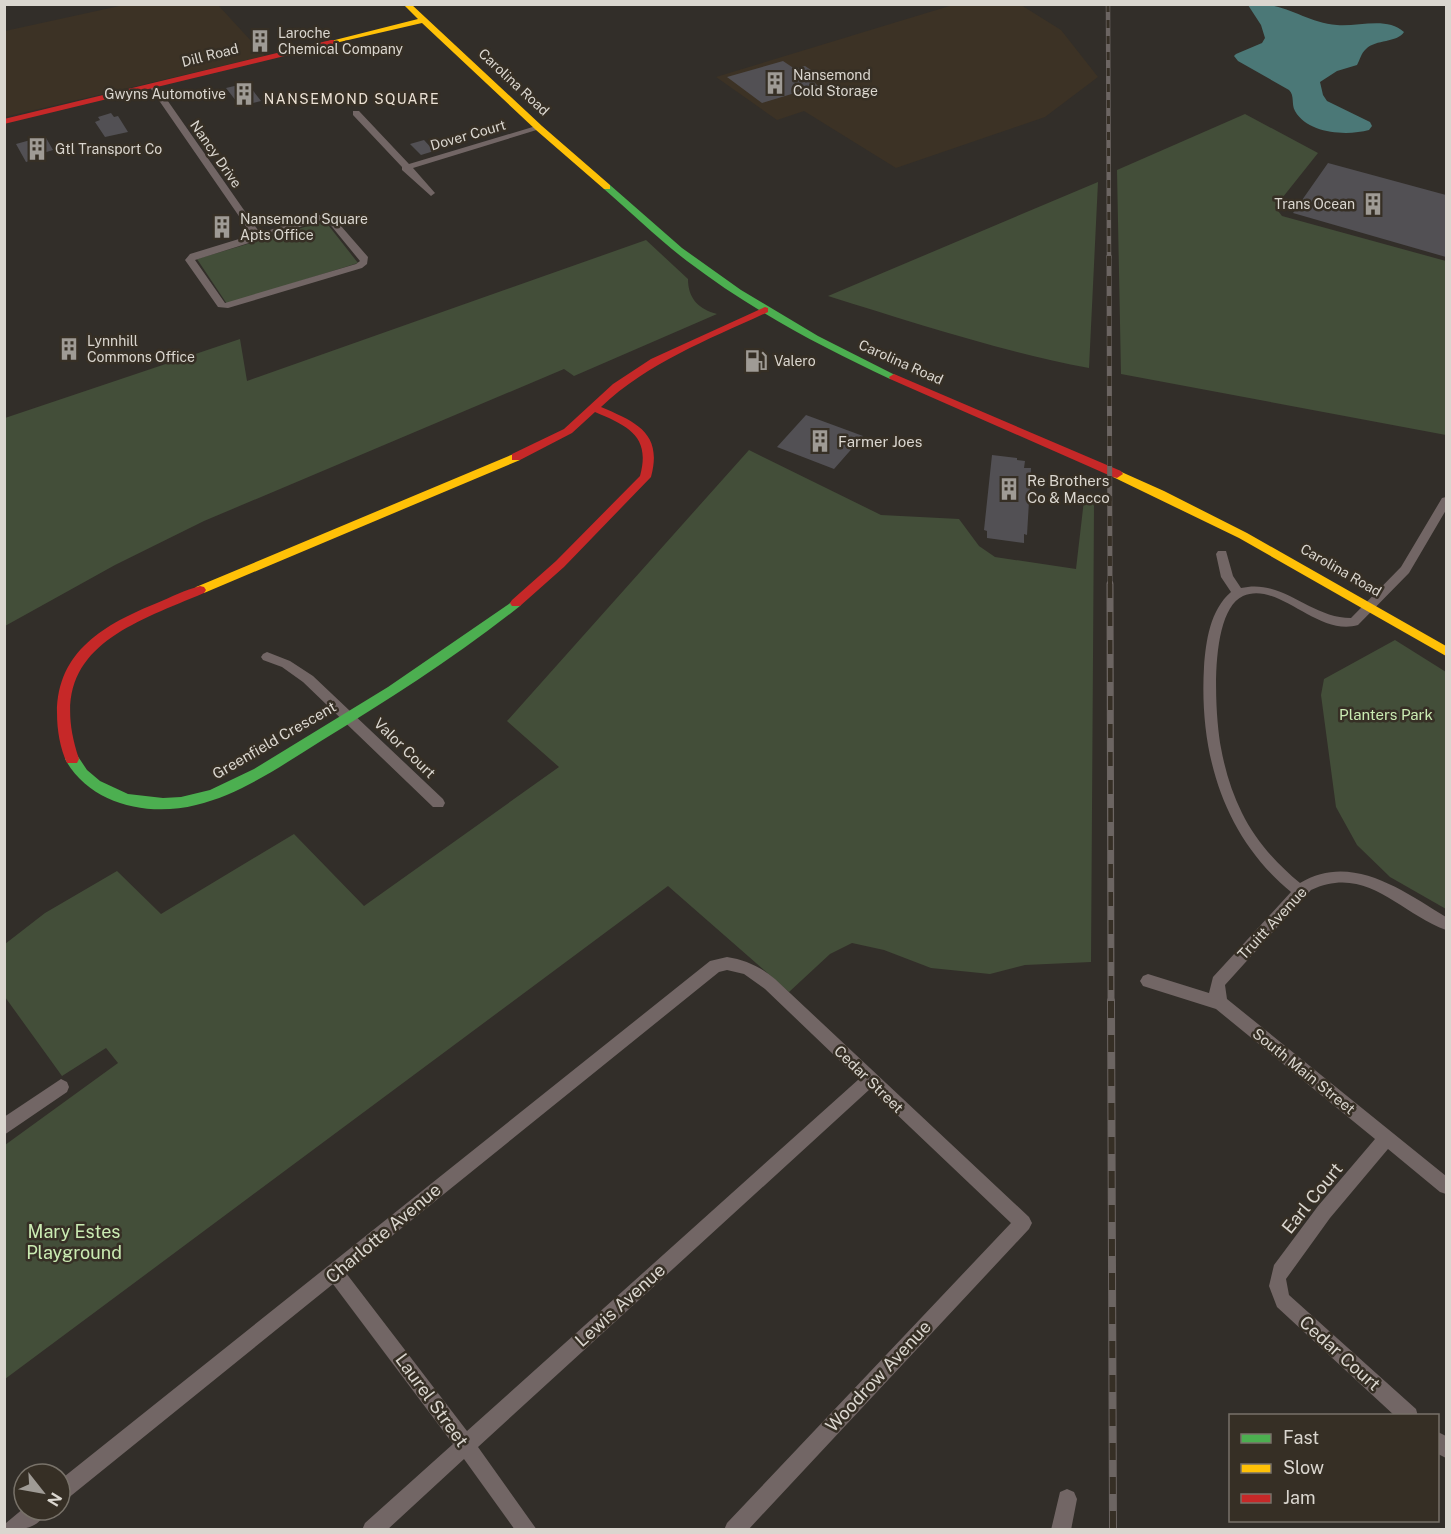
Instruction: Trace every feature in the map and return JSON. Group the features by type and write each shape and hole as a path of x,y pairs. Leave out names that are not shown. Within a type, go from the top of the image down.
{"street":[{"name":"Carolina Road","path":"406,4 539,128 689,258 765,310 840,352 876,369 1184,503 1280,554 1446,652"},
{"name":"Dill Road","path":"4,122 423,20"},
{"name":"Nancy Drive","path":"153,86 258,237"},
{"path":"356,113 405,168 431,193"},
{"name":"Dover Court","path":"405,168 539,128"},
{"path":"326,218 331,220 365,259 359,266 230,306 221,305 191,258 258,237 326,218"},
{"name":"Greenfield Crescent","path":"594,408 635,428 649,442 652,460 645,477 578,546 506,611 473,636 253,775 224,790 199,799 160,803 117,796 100,789 87,780 71,758 61,700 67,679 79,658 108,631 529,452 568,431 617,386 655,361 765,310"},
{"path":"1300,891 1270,865 1253,844 1236,815 1217,764 1212,736 1213,642 1220,615 1230,598 1238,593 1255,590 1269,592 1296,603 1329,621 1341,624 1354,622 1405,570 1440,515 1446,501"},
{"path":"1222,554 1227,577 1238,593"},
{"name":"Valor Court","path":"267,657 286,664 302,674 438,803"},
{"name":"Truitt Avenue","path":"1221,1004 1217,995 1218,982 1300,891 1310,882 1324,876 1341,874 1370,881 1446,924"},
{"name":"Cedar Street","path":"706,973 725,962 744,965 797,1010 1023,1223"},
{"name":"Charlotte Avenue","path":"72,1482 706,973"},
{"name":"South Main Street","path":"1148,981 1221,1004 1446,1186"},
{"name":"Lewis Avenue","path":"372,1530 869,1080"},
{"path":"4,1127 61,1087"},
{"name":"Earl Court","path":"1277,1286 1276,1280 1280,1270 1324,1212 1387,1138"},
{"name":"Woodrow Avenue","path":"734,1530 1023,1223"},
{"name":"Laurel Street","path":"335,1273 466,1445 527,1530"},
{"name":"Cedar Court","path":"1277,1286 1283,1301 1407,1414"},
{"path":"1061,1530 1067,1499"}],"shaded area":[{"path":"956,4 1021,5 1061,30 1098,77 1045,117 896,168 804,111 777,120 716,77"},
{"path":"124,5 218,5 265,56 5,117 5,31"}],"green space":[{"path":"1245,114 1318,153 1275,207 1282,216 1446,261 1446,435 1121,374 1117,170"},
{"path":"1098,182 1089,368 990,345 828,296"},
{"path":"325,221 358,263 227,304 197,259"},
{"path":"646,240 688,279 692,298 700,306 717,314 574,376 564,369 204,521 115,565 5,626 5,418 240,339 247,381"},
{"name":"Mary Estes Playground","path":"749,450 881,515 959,519 979,546 995,557 1076,569 1084,500 1090,498 1094,506 1091,962 1025,965 990,974 931,968 884,950 852,943 830,954 789,992 668,886 5,1379 5,1145 118,1063 106,1048 62,1076 5,997 5,944 45,913 117,871 161,914 294,834 364,906 559,767 507,721"},
{"name":"Planters Park","path":"1395,640 1446,672 1446,909 1390,877 1357,845 1336,807 1321,695 1324,679"}],"water":[{"path":"1260,4 1283,8 1314,20 1337,25 1389,24 1404,32 1397,38 1370,46 1363,52 1357,65 1337,71 1320,82 1327,101 1370,122 1372,126 1369,130 1339,133 1309,125 1295,111 1289,90 1238,61 1234,56 1236,54 1262,43 1265,38 1261,25 1248,5"}],"building":[{"name":"Nansemond Cold Storage","path":"783,61 795,69 805,66 823,78 813,81 818,86 762,103 727,77"},
{"name":"Gwyns Automotive","path":"247,83 261,101 240,106 226,88"},
{"path":"111,113 114,117 118,116 128,132 105,137 95,122 100,120 98,117"},
{"name":"Gtl Transport Co","path":"45,136 53,150 40,154 42,158 26,162 16,144"},
{"path":"424,140 434,151 421,155 410,144"},
{"name":"Trans Ocean","path":"1328,163 1446,195 1446,257 1293,213"},
{"name":"Farmer Joes","path":"806,415 863,436 834,469 777,447"},
{"name":"Re Brothers Co & Macco","path":"992,455 1017,458 1017,460 1025,461 1024,468 1031,468 1027,535 1024,534 1024,543 987,538 987,531 984,530"}],"railway":[{"path":"1108,4 1109,258"},
{"path":"1109,256 1110,585"},
{"path":"1110,584 1111,1003"},
{"path":"1111,1001 1113,1530"}],"traffic: fast":[{"path":"607,187 679,250 737,292 814,338 894,377"},
{"path":"72,759 82,774 95,785 127,800 163,804 198,799 214,794 258,773 392,690 468,640 516,603"}],"traffic: slow":[{"path":"406,4 539,128 607,187"},
{"path":"331,42 423,20"},
{"path":"200,590 516,457"},
{"path":"1117,474 1243,535 1446,652"}],"traffic: jam":[{"path":"4,122 331,42"},
{"path":"516,457 568,431 617,386 655,361 765,310"},
{"path":"894,377 1117,474"},
{"path":"516,603 560,564 645,477 649,462 649,450 645,440 630,425 594,408"},
{"path":"72,759 64,723 64,695 71,671 85,651 105,635 127,622 200,590"}],"place":[{"name":"Laroche Chemical Company","path":"260,41"},
{"name":"Nansemond Cold Storage","path":"775,83"},
{"name":"Gwyns Automotive","path":"244,94"},
{"name":"Gtl Transport Co","path":"37,149"},
{"name":"Trans Ocean","path":"1373,204"},
{"name":"Nansemond Square Apts Office","path":"222,227"},
{"name":"Lynnhill Commons Office","path":"69,349"},
{"name":"Valero","path":"756,361"},
{"name":"Farmer Joes","path":"820,441"},
{"name":"Re Brothers Co & Macco","path":"1009,489"}],"district":[{"name":"NANSEMOND SQUARE","path":"352,99"}]}
